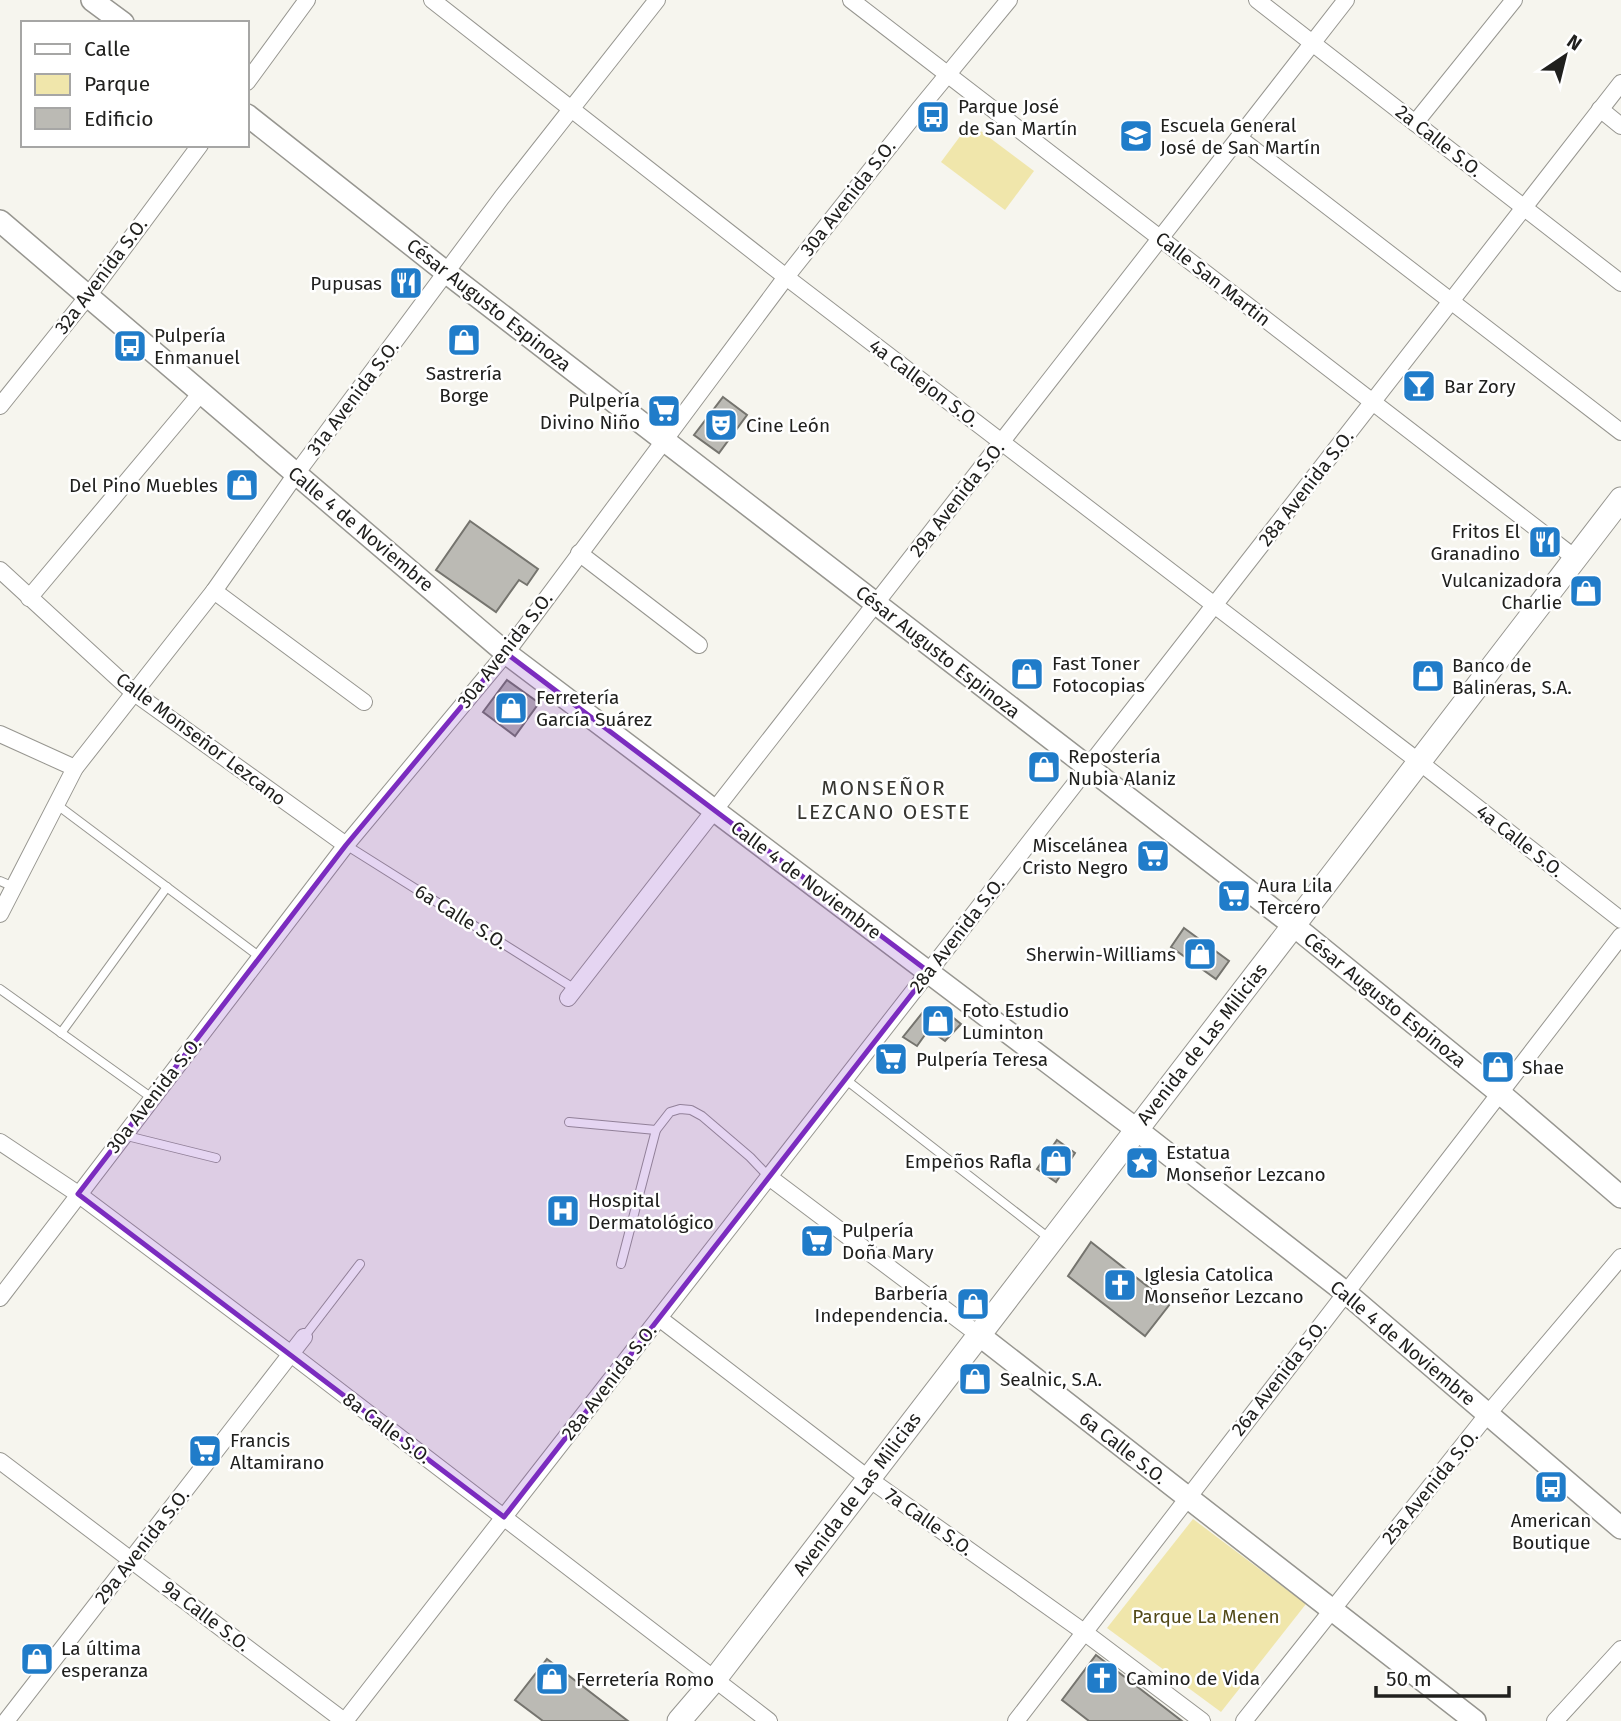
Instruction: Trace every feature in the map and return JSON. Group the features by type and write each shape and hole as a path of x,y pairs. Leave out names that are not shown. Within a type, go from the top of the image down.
{"main road":[{"name":"Avenida de Las Milicias","path":"679,1721 715,1679 1621,499"}],"street":[{"path":"92,0 120,21"},
{"path":"248,81 307,0"},
{"name":"4a Callejon S.O.","path":"432,0 786,277 1418,761"},
{"name":"31a Avenida S.O.","path":"0,914 7,884 75,768 214,591 296,474 502,197 657,0"},
{"name":"Calle San Martin","path":"851,0 1575,558"},
{"name":"30a Avenida S.O.","path":"0,1298 346,845 506,653 786,277 1009,0"},
{"name":"2a Calle S.O.","path":"1256,0 1621,283"},
{"name":"29a Avenida S.O.","path":"572,993 1346,0"},
{"path":"1415,123 1514,0"},
{"name":"28a Avenida S.O.","path":"345,1721 1621,83"},
{"path":"1600,110 1621,126"},
{"name":"César Augusto Espinoza","path":"248,116 447,274 1293,925 1501,1094 1621,1198"},
{"path":"1238,138 1621,432"},
{"name":"32a Avenida S.O.","path":"0,406 88,296 199,147"},
{"name":"Calle 4 de Noviembre","path":"0,220 506,653 1136,1129 1345,1293 1621,1528"},
{"path":"29,598 201,393"},
{"path":"579,553 699,645"},
{"name":"Calle Monseñor Lezcano","path":"0,570 133,692 346,845"},
{"path":"214,591 364,702"},
{"path":"0,734 75,768"},
{"name":"4a Calle S.O.","path":"1418,761 1621,920"},
{"name":"26a Avenida S.O.","path":"1016,1721 1621,936"},
{"name":"8a Calle S.O.","path":"0,1142 78,1194 291,1354 769,1721"},
{"name":"6a Calle S.O.","path":"769,1177 979,1335 1475,1721"},
{"name":"25a Avenida S.O.","path":"1244,1721 1487,1415 1621,1257"},
{"name":"7a Calle S.O.","path":"659,1318 869,1479 1084,1632 1202,1721"},
{"name":"29a Avenida S.O.","path":"6,1721 304,1337"},
{"name":"9a Calle S.O.","path":"0,1461 345,1721"},
{"path":"1555,1721 1621,1649"}],"lane":[{"path":"56,804 260,957"},
{"name":"6a Calle S.O.","path":"346,845 572,993"},
{"path":"61,1033 167,887"},
{"path":"0,989 152,1098"},
{"path":"845,1079 1051,1240"},
{"path":"621,1264 656,1130 670,1112 691,1110 702,1116 769,1177"},
{"path":"569,1122 656,1130"},
{"path":"123,1135 216,1158"},
{"path":"304,1337 360,1264"}],"highlighted area":[{"path":"506,653 929,972 504,1517 78,1194 346,845"}],"green space":[{"path":"970,123 1034,171 1005,210 941,162"},
{"name":"Parque La Menen","path":"1193,1519 1306,1604 1221,1712 1107,1628"}],"building":[{"name":"Cine León","path":"723,397 747,415 719,453 694,435"},
{"path":"470,521 538,569 527,585 519,580 496,612 436,570"},
{"name":"Ferretería García Suárez","path":"507,680 539,703 515,736 483,712"},
{"name":"Sherwin-Williams","path":"1184,928 1229,961 1216,979 1171,947"},
{"path":"939,1006 961,1024 945,1041 932,1032 927,1032 917,1046 903,1037 927,1007"},
{"name":"Empeños Rafla","path":"1057,1140 1075,1153 1056,1182 1037,1169"},
{"path":"1091,1242 1170,1304 1145,1336 1068,1276"},
{"name":"Camino de Vida","path":"1096,1655 1182,1721 1089,1721 1062,1700"},
{"name":"Ferretería Romo","path":"547,1659 628,1721 543,1721 515,1700"}],"place":[{"name":"Parque José de San Martín","path":"933,117"},
{"name":"Escuela General José de San Martín","path":"1136,136"},
{"name":"Pupusas","path":"406,283"},
{"name":"Sastrería Borge","path":"464,340"},
{"name":"Pulpería Enmanuel","path":"130,346"},
{"name":"Bar Zory","path":"1419,386"},
{"name":"Pulpería Divino Niño","path":"664,411"},
{"name":"Cine León","path":"721,425"},
{"name":"Del Pino Muebles","path":"242,485"},
{"name":"Fritos El Granadino","path":"1545,542"},
{"name":"Vulcanizadora Charlie","path":"1586,591"},
{"name":"Fast Toner Fotocopias","path":"1027,674"},
{"name":"Banco de Balineras, S.A.","path":"1428,676"},
{"name":"Ferretería García Suárez","path":"511,708"},
{"name":"Repostería Nubia Alaniz","path":"1044,767"},
{"name":"Miscelánea Cristo Negro","path":"1153,856"},
{"name":"Aura Lila Tercero","path":"1234,896"},
{"name":"Sherwin-Williams","path":"1200,954"},
{"name":"Foto Estudio Luminton","path":"938,1021"},
{"name":"Pulpería Teresa","path":"891,1059"},
{"name":"Shae","path":"1498,1067"},
{"name":"Empeños Rafla","path":"1056,1161"},
{"name":"Estatua Monseñor Lezcano","path":"1142,1163"},
{"name":"Hospital Dermatológico","path":"563,1211"},
{"name":"Pulpería Doña Mary","path":"817,1241"},
{"name":"Iglesia Catolica Monseñor Lezcano","path":"1120,1285"},
{"name":"Barbería Independencia.","path":"973,1304"},
{"name":"Sealnic, S.A.","path":"975,1379"},
{"name":"Francis Altamirano","path":"205,1451"},
{"name":"American Boutique","path":"1551,1487"},
{"name":"La última esperanza","path":"37,1659"},
{"name":"Camino de Vida","path":"1102,1678"},
{"name":"Ferretería Romo","path":"552,1679"}],"district":[{"name":"MONSEÑOR LEZCANO OESTE","path":"884,800"}]}
